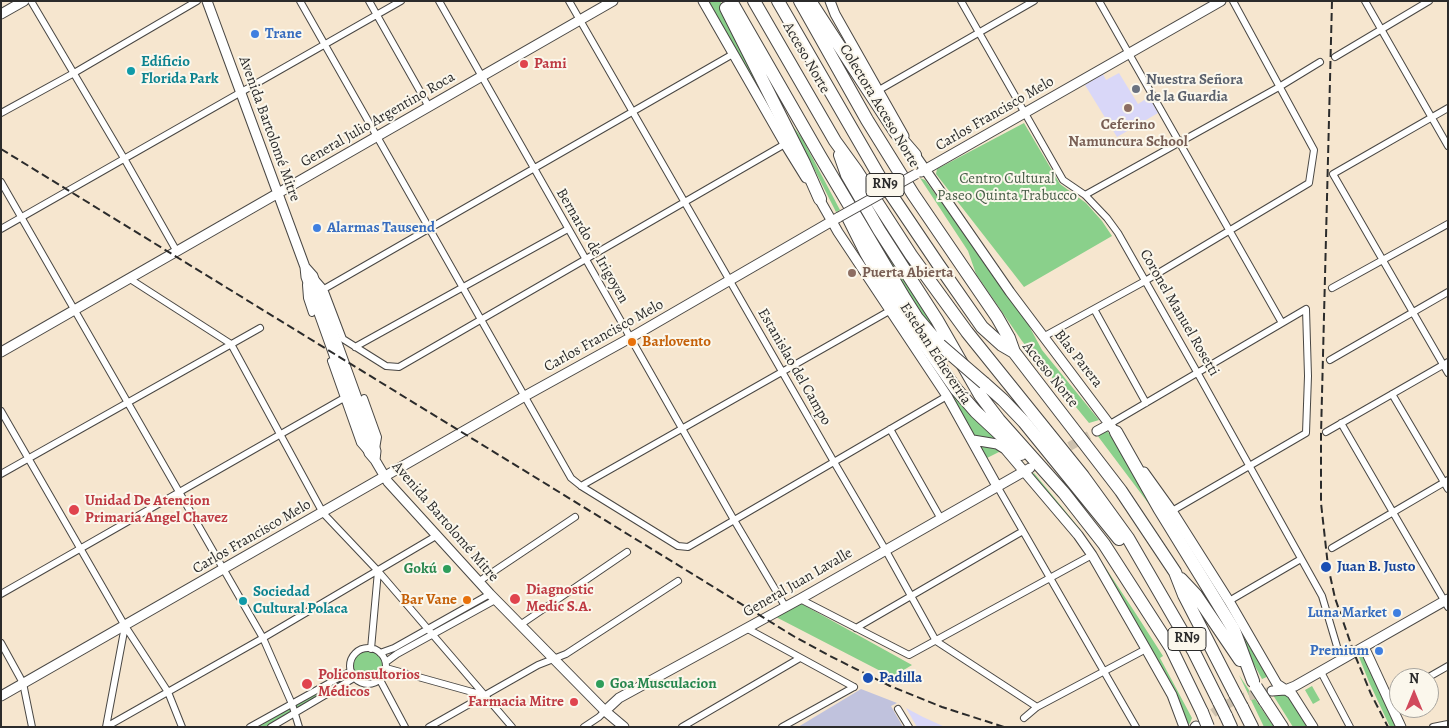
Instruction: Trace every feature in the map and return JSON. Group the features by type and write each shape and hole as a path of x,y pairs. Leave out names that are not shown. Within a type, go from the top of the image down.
{"highway":[{"path":"723,1 820,199"},
{"path":"731,1 820,156 917,318 940,346 1003,400 1029,428 1151,578"},
{"name":"Acceso Norte","path":"754,1 835,141 937,292 1128,538 1194,652 1228,721"},
{"name":"Acceso Norte","path":"778,1 861,145 913,228 982,326 1002,345 1014,352 1121,491 1174,572 1252,727"},
{"name":"Colectora Acceso Norte","path":"800,1 867,120 923,209 997,318 1014,352"},
{"path":"810,1 896,132 915,155"},
{"path":"835,141 847,176 879,230 938,320 980,395 1083,516 1117,563 1170,648 1208,727"},
{"path":"820,156 838,197 892,298 956,389 1011,447 1048,477"},
{"path":"1113,428 1159,508 1234,630 1255,684"},
{"path":"1174,572 1196,595 1255,684 1268,696 1282,727"}],"street":[{"path":"1,14 24,1"},
{"path":"31,1 176,250"},
{"path":"1,113 197,1"},
{"name":"Avenida Bartolomé Mitre","path":"207,1 374,454 385,477 492,597 605,711 624,727"},
{"path":"300,1 571,478 678,546 688,546 947,396"},
{"path":"369,1 429,107"},
{"path":"1,229 401,1"},
{"name":"Bernardo de Irigoyen","path":"439,1 734,520 785,606"},
{"name":"Estanislao del Campo","path":"569,1 783,371 936,641 1037,708"},
{"name":"General Julio Argentino Roca","path":"1,352 613,1"},
{"name":"Esteban Echeverría","path":"703,1 785,144 835,219 947,396 1136,727"},
{"name":"Blas Parera","path":"830,1 835,14 915,155 920,172 1113,428 1172,511 1229,601 1277,684 1292,694 1313,727"},
{"name":"Coronel Manuel Rosetti","path":"961,1 1063,180 1085,195 1107,218 1198,372 1322,596 1341,660"},
{"path":"879,90 1034,1"},
{"path":"1099,1 1282,323"},
{"name":"Carlos Francisco Melo","path":"1,696 525,396 630,338 835,219 1221,1"},
{"path":"1043,337 1145,281 1309,183 1314,150 1278,87 1233,1"},
{"path":"1365,1 1448,146"},
{"path":"1335,57 1429,1"},
{"path":"324,289 429,227 734,54"},
{"path":"1085,195 1180,143 1320,62"},
{"path":"1448,108 1334,174 1413,312 1446,363 1448,373"},
{"path":"310,277 324,289 343,339 386,366 394,368 403,365 785,144"},
{"path":"1,182 263,638 292,704 299,727"},
{"path":"1332,288 1448,224"},
{"path":"355,347 568,228"},
{"path":"310,277 307,298 312,313"},
{"path":"130,279 231,344 323,513 378,571 512,727"},
{"path":"1330,360 1448,292"},
{"path":"1094,308 1146,403"},
{"path":"1097,431 1113,428 1146,403 1306,309 1308,376 1306,433 1172,511"},
{"path":"581,486 891,310"},
{"path":"1,474 260,328"},
{"path":"331,361 360,444 374,454 378,437 364,398"},
{"path":"1326,432 1446,363"},
{"path":"1332,548 1447,484 1392,394"},
{"path":"1,594 344,398"},
{"path":"1,410 125,626 168,692 182,727"},
{"path":"1268,696 1295,686 1446,602 1392,513 1341,422"},
{"path":"890,429 941,519"},
{"path":"972,440 1001,446 1027,469 1078,535 1172,695 1184,727"},
{"name":"General Juan Lavalle","path":"584,727 599,717 619,698 800,599 1027,469"},
{"path":"478,582 576,517"},
{"path":"856,628 1023,531"},
{"path":"107,727 436,536"},
{"path":"520,625 627,552"},
{"path":"800,599 909,655 1092,556"},
{"path":"1229,601 1301,559"},
{"path":"371,649 378,571"},
{"path":"429,727 538,665 566,654 678,581"},
{"path":"484,696 386,665 380,653 371,649 364,649 354,655 350,665 354,678 364,684 376,683 380,680 386,665 397,654 430,632 492,597"},
{"path":"107,727 125,626"},
{"path":"746,628 854,687 782,727"},
{"path":"380,653 430,632"},
{"path":"1,643 23,683 32,727"},
{"path":"1364,647 1389,700"},
{"path":"1024,718 1037,708 1146,648"},
{"path":"682,727 800,658"},
{"path":"250,727 351,671"},
{"path":"1321,672 1350,727"},
{"path":"272,727 354,678"},
{"path":"380,680 405,727"},
{"path":"898,709 909,727"},
{"path":"1433,727 1448,724"}],"shaded area":[{"name":"Ceferino Namuncura School","path":"1119,73 1138,104 1149,97 1158,113 1117,137 1085,85 1103,74 1106,80"},
{"path":"861,689 897,703 891,706 903,727 798,727"},
{"path":"906,708 923,717 945,727 917,727"}],"green space":[{"path":"707,1 720,1 773,112 770,113"},
{"name":"Centro Cultural Paseo Quinta Trabucco","path":"1024,123 1060,184 1086,203 1112,236 1024,287 936,174 937,169"},
{"path":"792,125 802,138 840,210 836,212"},
{"path":"920,178 925,180 1020,309 1042,350 1099,420 1089,423 1022,341 976,274 968,251"},
{"path":"879,244 929,318 942,341 919,314"},
{"path":"921,349 1004,445 1024,463 1021,465 1006,448 976,439"},
{"path":"1106,429 1116,444 1164,524 1097,435"},
{"path":"978,445 994,446 1001,451 985,459"},
{"path":"1034,473 1080,529 1163,656 1160,658 1192,718 1188,725 1183,710 1163,671 1097,558 1031,475"},
{"path":"1176,521 1269,676 1262,679"},
{"path":"800,603 912,665 892,677 774,616"},
{"path":"368,650 374,651 379,655 383,660 383,672 379,677 374,681 368,682 362,681 357,677 353,672 352,666 353,660 357,655 362,651"},
{"path":"1364,654 1389,712 1389,718 1392,718 1396,727 1390,727 1359,657"},
{"path":"351,671 354,678 271,727 250,727"},
{"path":"1239,675 1259,705 1274,727 1264,727"},
{"path":"1312,686 1320,700 1313,704 1305,690"},
{"path":"1284,691 1311,727 1293,727 1273,695"}],"tunnel":[{"path":"1034,466 1097,431"},
{"path":"1202,721 1239,698 1272,691"}],"railway":[{"path":"1332,1 1321,434 1321,503 1328,566 1335,598 1354,653 1371,694 1388,727"},
{"path":"1,149 795,637 890,686 942,707 1004,727"}],"place":[{"name":"Trane","path":"255,34"},
{"name":"Pami","path":"524,64"},
{"name":"Edificio Florida Park","path":"131,71"},
{"name":"Nuestra Señora de la Guardia","path":"1136,89"},
{"name":"Ceferino Namuncura School","path":"1128,108"},
{"name":"Alarmas Tausend","path":"317,228"},
{"name":"Puerta Abierta","path":"852,273"},
{"name":"Barlovento","path":"632,342"},
{"name":"Unidad De Atencion Primaria Angel Chavez","path":"74,510"},
{"name":"Juan B. Justo","path":"1326,567"},
{"name":"Gokú","path":"447,569"},
{"name":"Diagnostic Medic S.A.","path":"515,599"},
{"name":"Bar Vane","path":"467,600"},
{"name":"Sociedad Cultural Polaca","path":"243,601"},
{"name":"Luna Market","path":"1397,613"},
{"name":"Premium","path":"1379,651"},
{"name":"Padilla","path":"868,678"},
{"name":"Policonsultorios Médicos","path":"307,684"},
{"name":"Goa Musculacion","path":"600,684"},
{"name":"Farmacia Mitre","path":"574,702"}]}
